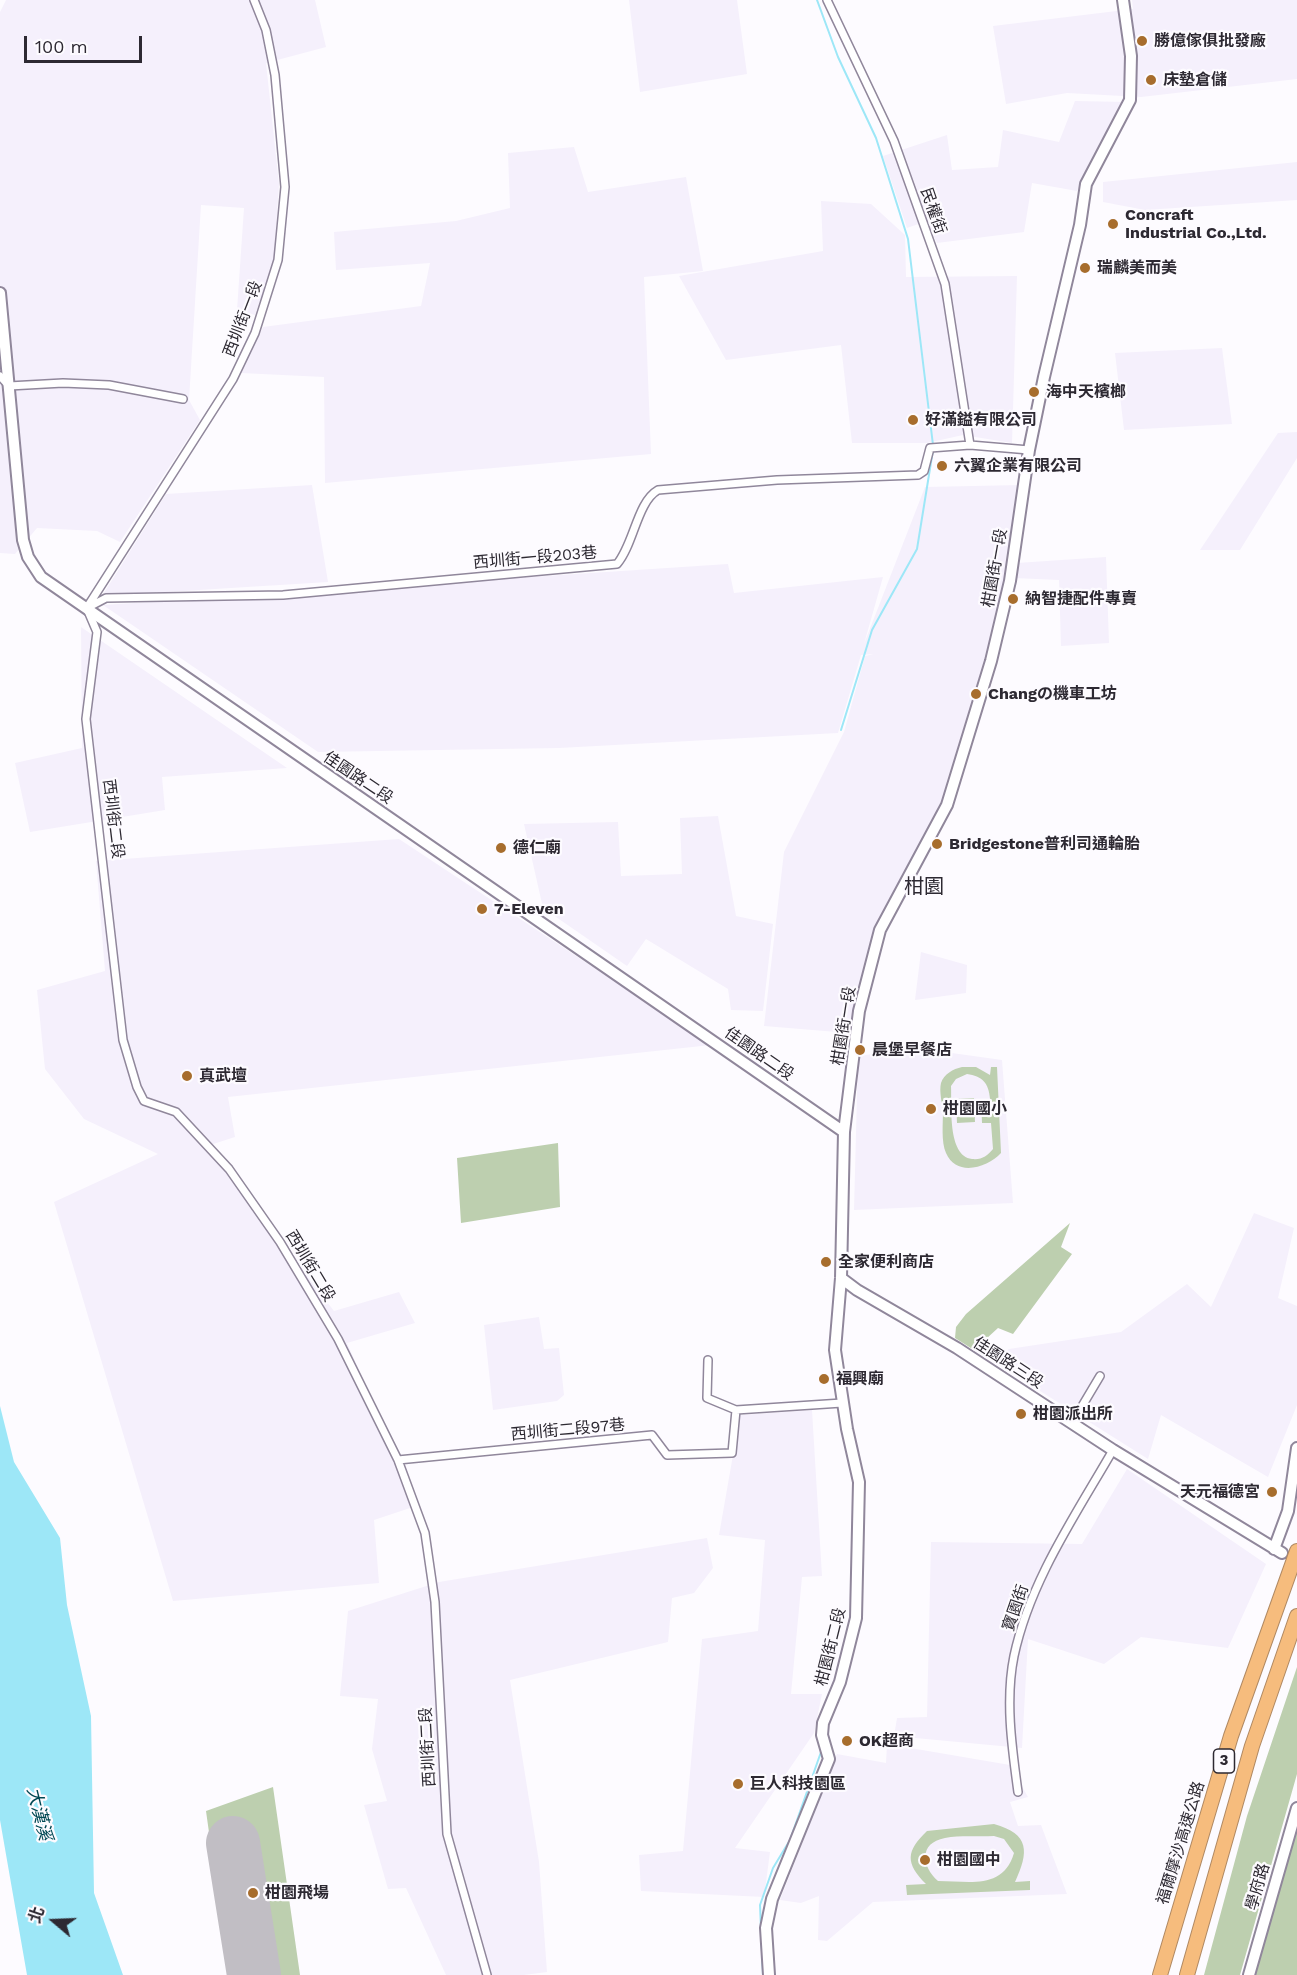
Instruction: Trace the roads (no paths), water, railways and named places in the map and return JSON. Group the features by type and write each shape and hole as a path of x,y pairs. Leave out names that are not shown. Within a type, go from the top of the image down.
{"highway":[{"name":"福爾摩沙高速公路","path":"1160,1975 1231,1736 1297,1551"},
{"name":"3","path":"1187,1975 1252,1746 1297,1616"}],"street":[{"name":"西圳街一段","path":"87,608 233,379 255,333 278,260 285,187 275,75 266,30 254,0"},
{"name":"民權街","path":"827,0 894,141 945,285 970,445"},
{"name":"柑園街一段","path":"844,1132 859,1011 876,940 947,805 991,661 1010,581 1029,450 1083,210 1086,184 1130,100 1131,56 1123,0"},
{"name":"佳園路二段","path":"0,293 23,540 28,557 41,577 844,1132"},
{"path":"0,376 9,386 63,383 109,386 183,399"},
{"name":"西圳街一段203巷","path":"87,608 106,598 283,595 617,564 632,542 645,503 658,490 766,480 918,475 924,471 930,448 970,445 1029,450"},
{"name":"西圳街二段","path":"87,608 97,632 86,719 104,858 118,1012 123,1040 137,1087 144,1101 176,1112 229,1169 280,1242 338,1339 398,1460 425,1533 435,1602 447,1834 487,1975"},
{"path":"841,1278 844,1132"},
{"name":"柑園街二段","path":"770,1975 766,1928 772,1899 829,1759 822,1735 823,1723 840,1682 856,1618 860,1482 843,1403 835,1350 841,1278"},
{"name":"佳園路三段","path":"841,1278 857,1290 957,1348 1113,1450 1278,1551 1288,1511 1297,1448"},
{"path":"708,1360 707,1398 736,1410 843,1403"},
{"path":"1072,1423 1100,1376"},
{"name":"西圳街二段97巷","path":"398,1460 651,1436 668,1455 732,1453 736,1410"},
{"name":"寶園街","path":"1018,1792 1010,1712 1014,1657 1028,1606 1043,1572 1113,1450"},
{"name":"學府路","path":"1249,1975 1297,1808"}],"water":[{"name":"大漢溪","path":"0,1406 14,1462 60,1538 67,1605 91,1716 94,1893 123,1975 27,1975 0,1820"}],"waterway":[{"path":"817,0 838,57 876,138 908,239 933,445"},
{"path":"841,730 872,630 917,549 933,450"},
{"path":"763,1975 760,1905 773,1868 790,1840 821,1752"}],"place":[{"name":"勝億傢俱批發廠","path":"1142,41"},
{"name":"床墊倉儲","path":"1151,80"},
{"name":"Concraft Industrial Co.,Ltd.","path":"1113,224"},
{"name":"瑞麟美而美","path":"1085,268"},
{"name":"海中天檳榔","path":"1034,392"},
{"name":"好滿鎰有限公司","path":"913,420"},
{"name":"六翼企業有限公司","path":"942,466"},
{"name":"納智捷配件專賣","path":"1013,599"},
{"name":"Changの機車工坊","path":"976,694"},
{"name":"Bridgestone普利司通輪胎","path":"937,844"},
{"name":"德仁廟","path":"501,848"},
{"name":"7-Eleven","path":"482,909"},
{"name":"晨堡早餐店","path":"860,1050"},
{"name":"真武壇","path":"187,1076"},
{"name":"柑園國小","path":"931,1109"},
{"name":"全家便利商店","path":"826,1262"},
{"name":"福興廟","path":"824,1379"},
{"name":"柑園派出所","path":"1021,1414"},
{"name":"天元福德宮","path":"1272,1492"},
{"name":"OK超商","path":"847,1741"},
{"name":"巨人科技園區","path":"738,1784"},
{"name":"柑園國中","path":"925,1860"},
{"name":"柑園飛場","path":"253,1893"}],"district":[{"name":"柑園","path":"924,887"}]}
